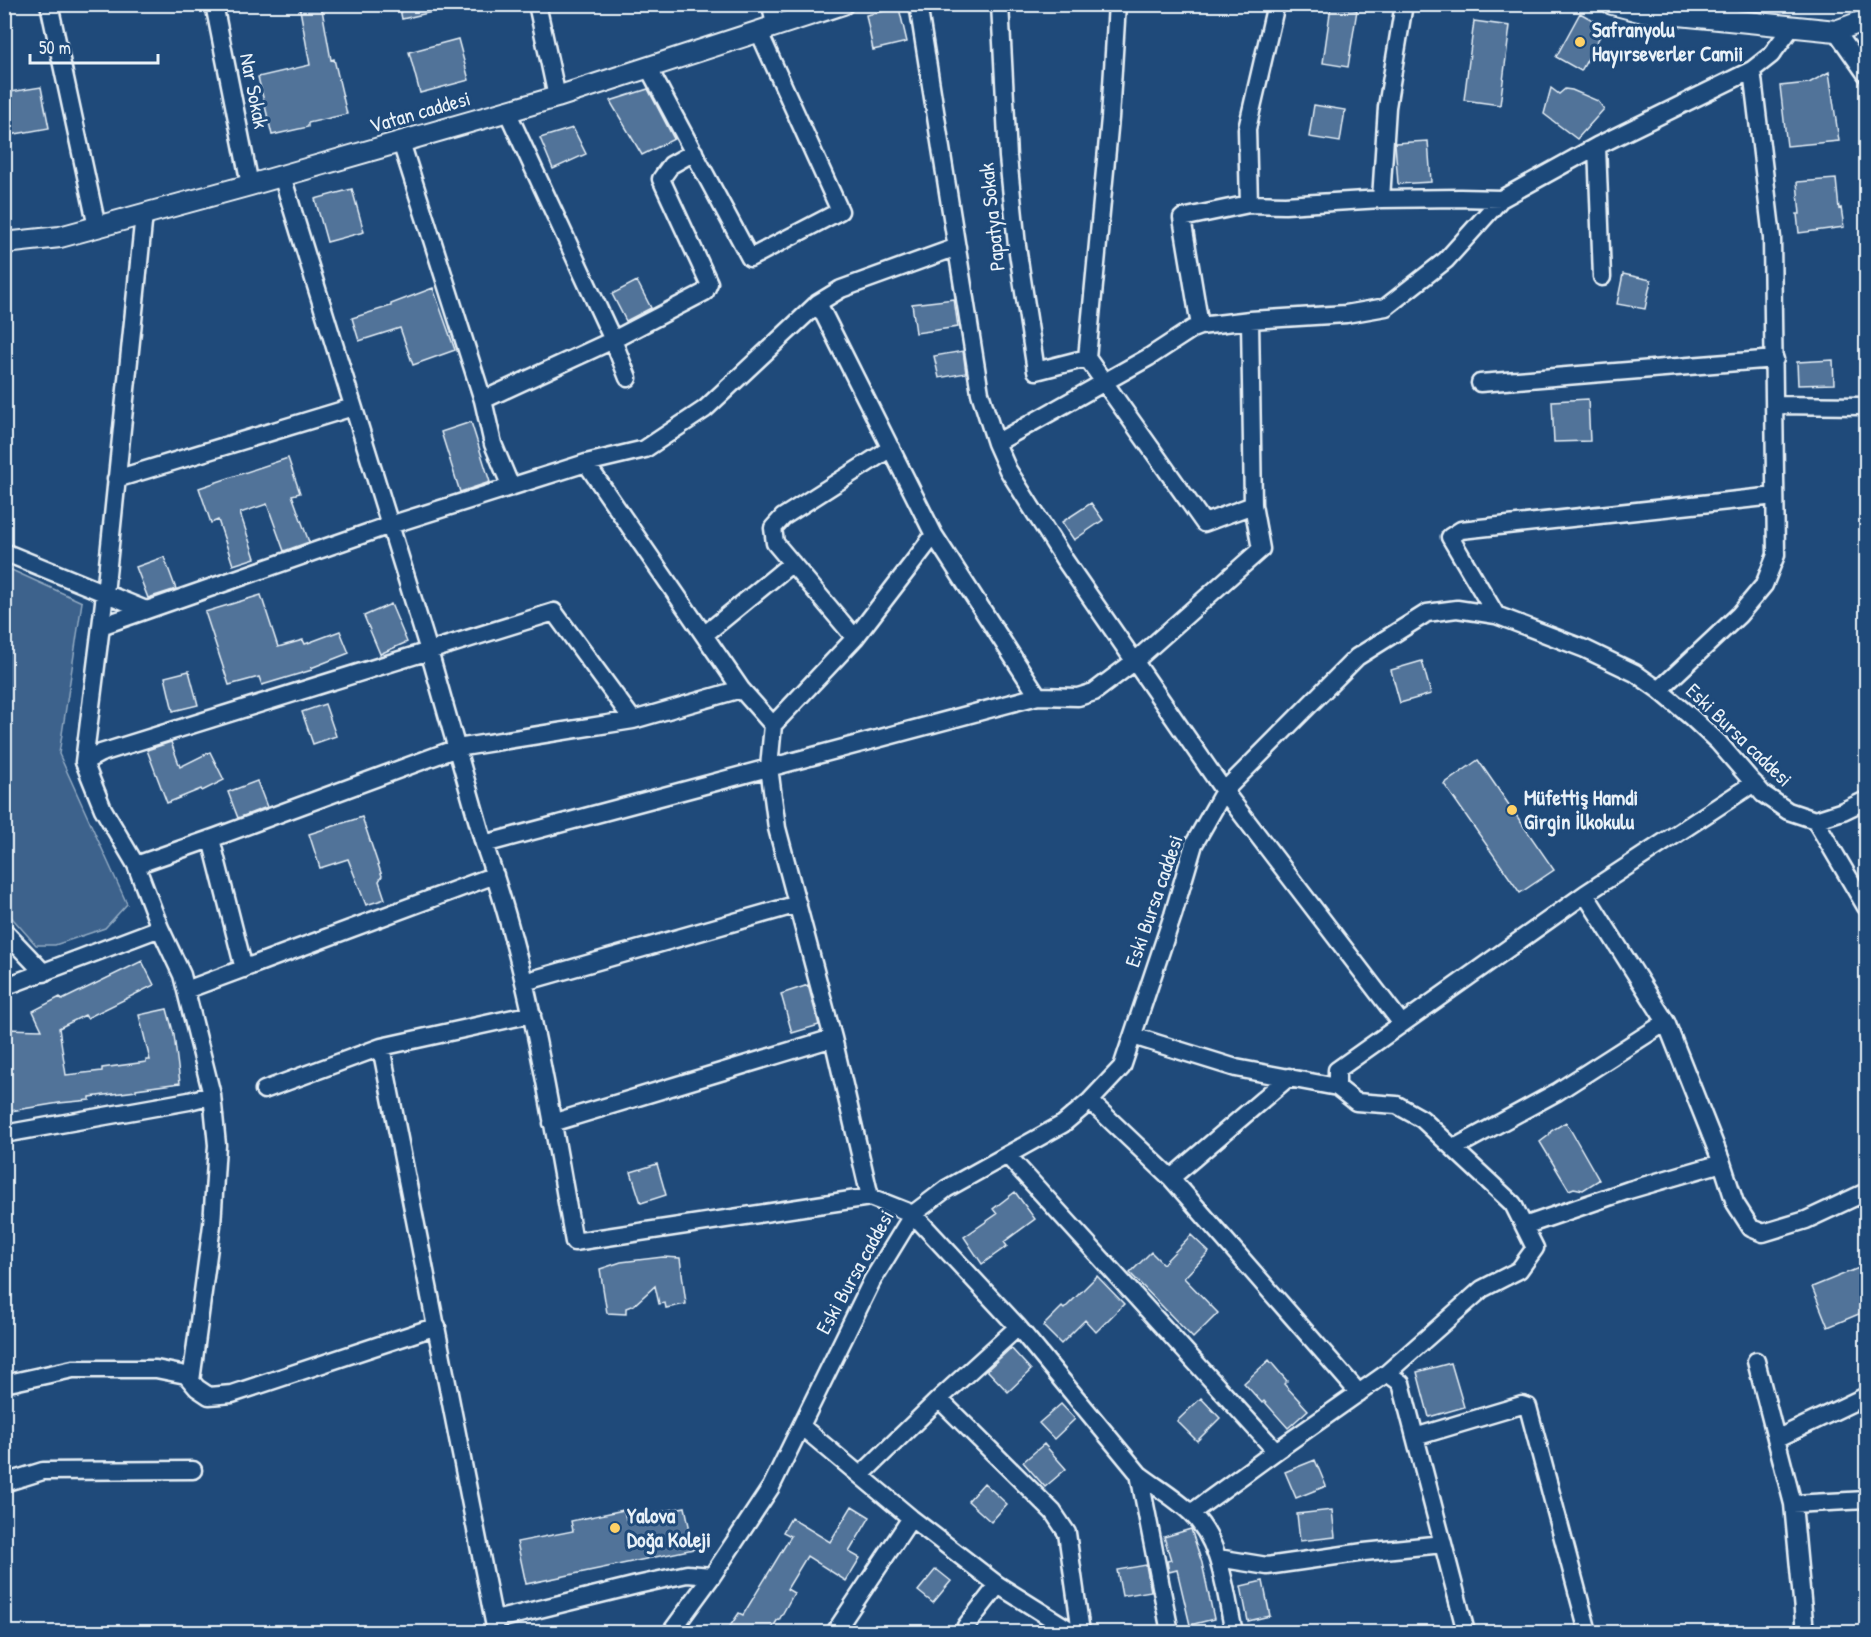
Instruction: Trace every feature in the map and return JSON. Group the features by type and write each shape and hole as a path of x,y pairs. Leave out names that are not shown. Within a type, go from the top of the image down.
{"street":[{"path":"49,4 97,227"},
{"name":"Nar Sokak","path":"214,4 250,185"},
{"path":"537,4 557,97"},
{"path":"648,67 750,258 840,212 767,29 771,4"},
{"name":"Vatan caddesi","path":"4,243 60,237 282,176 557,97 843,4"},
{"path":"918,4 980,393 996,443 1008,470 1064,559 1224,791 1402,1024"},
{"name":"Papatya Sokak","path":"1000,4 1008,157 1016,234 1036,372 1087,358"},
{"path":"1117,4 1110,118 1087,358 1204,523 1253,505"},
{"path":"1250,204 1247,129 1276,4"},
{"path":"1381,199 1387,107 1404,4"},
{"path":"1612,4 1639,11 1728,12 1791,28 1836,31 1866,20"},
{"path":"996,443 1105,383 1200,326 1250,320 1346,314 1386,307 1446,261 1501,200 1597,146 1752,70 1771,55 1791,28"},
{"path":"1836,31 1866,74"},
{"path":"1659,690 1739,615 1764,585 1776,555 1772,238 1752,70"},
{"path":"507,111 613,340 628,378"},
{"path":"401,142 483,400 494,444 511,487"},
{"path":"1597,146 1602,277"},
{"path":"483,400 613,340 705,292 709,283 661,179 671,165 694,152"},
{"path":"282,176 429,651 495,875 532,1014 574,1242 870,1197 914,1214 1018,1327 1138,1474 1191,1513 1209,1536 1218,1558 1234,1632"},
{"path":"1200,326 1182,218 1250,204 1285,205 1381,199 1501,200"},
{"path":"144,214 105,594 84,762 103,809 136,865 160,928 182,975 212,1095 217,1145 212,1225 191,1382"},
{"path":"101,626 390,525 645,448 705,409 818,303 841,289 957,247"},
{"path":"818,303 934,535 1038,696"},
{"path":"484,844 1038,696 1078,697 1094,692 1136,661 1261,549 1253,505 1250,320"},
{"path":"1480,383 1774,359"},
{"path":"1775,405 1861,406 1866,409"},
{"path":"116,478 353,407"},
{"path":"855,638 775,543 773,528 783,517 891,448"},
{"path":"586,464 741,689 773,725"},
{"path":"1496,615 1450,537 1461,530 1775,496"},
{"path":"870,1197 833,1038 777,828 769,767 773,725 855,638 934,535"},
{"path":"4,552 146,610"},
{"path":"704,635 792,563"},
{"name":"Eski Bursa caddesi","path":"671,1632 712,1576 771,1487 872,1281 914,1214 946,1189 1063,1124 1090,1101 1122,1067 1194,844 1224,791 1357,657 1427,613 1458,609 1496,615 1585,649 1635,674 1659,690 1718,742 1763,794 1788,811 1815,820"},
{"path":"84,762 101,753 554,612 633,720"},
{"path":"136,865 457,748 633,720 741,689"},
{"path":"1337,1087 1337,1070 1585,894 1754,783"},
{"path":"1866,800 1843,811 1815,820 1866,907"},
{"path":"212,839 244,969"},
{"path":"186,990 495,875"},
{"path":"1585,894 1666,1022 1722,1163 1735,1203 1751,1228 1763,1233 1806,1220 1866,1192"},
{"path":"524,982 798,904"},
{"path":"4,987 160,928"},
{"path":"4,931 44,973"},
{"path":"264,1090 381,1047 532,1014"},
{"path":"1454,1148 1557,1092 1666,1022"},
{"path":"1132,1036 1236,1068 1337,1087 1356,1102 1396,1105 1422,1119 1513,1204 1535,1248 1519,1270 1482,1289 1387,1373 1191,1513"},
{"path":"552,1123 833,1038"},
{"path":"381,1047 496,1626 638,1584 687,1574 712,1576"},
{"path":"1171,1178 1289,1077"},
{"path":"4,1134 212,1095"},
{"path":"1090,1101 1171,1178 1359,1393"},
{"path":"1007,1155 1276,1451"},
{"path":"1524,1226 1629,1190 1722,1163"},
{"path":"4,1384 73,1369 156,1369 186,1375 209,1396 231,1394 436,1326"},
{"path":"861,1475 1018,1327"},
{"path":"1756,1361 1793,1504 1805,1632"},
{"path":"1387,1373 1401,1383 1467,1632"},
{"path":"1776,1439 1866,1396"},
{"path":"939,1400 1053,1512 1067,1533 1081,1632"},
{"path":"1415,1437 1522,1405 1528,1407 1588,1632"},
{"path":"801,1426 911,1518 998,1585 1073,1632"},
{"path":"4,1484 43,1471 193,1470"},
{"path":"1138,1474 1170,1632"},
{"path":"1793,1504 1866,1500"},
{"path":"835,1632 911,1518"},
{"path":"1218,1558 1267,1566 1364,1552 1443,1544"},
{"path":"968,1632 966,1626 998,1585"}],"shaded area":[{"path":"5,567 82,602 59,754 127,904 105,928 55,945 36,945 5,910"}],"building":[{"path":"299,4 321,4 331,60 334,59 347,114 308,123 308,127 272,135 258,77 310,65"},
{"path":"399,4 440,4 441,10 402,19"},
{"path":"1331,6 1357,10 1348,67 1323,63"},
{"path":"899,8 907,42 873,50 866,15"},
{"name":"Safranyolu Hayırseverler Camii","path":"1580,13 1605,27 1581,71 1556,57"},
{"path":"1474,21 1510,26 1500,105 1464,100"},
{"path":"458,39 469,80 420,93 409,52"},
{"path":"1829,72 1839,141 1787,146 1780,86 1809,83"},
{"path":"41,87 49,128 4,136 4,93"},
{"path":"1551,88 1559,94 1565,89 1572,90 1598,101 1604,109 1577,139 1544,114"},
{"path":"648,89 674,139 642,155 610,101"},
{"path":"1314,105 1345,110 1340,142 1309,137"},
{"path":"573,128 586,154 553,169 540,138"},
{"path":"1428,141 1431,182 1398,184 1395,143"},
{"path":"1836,179 1839,209 1841,208 1844,227 1799,233 1797,182"},
{"path":"352,189 364,232 327,242 315,199"},
{"path":"1623,274 1651,280 1645,309 1617,304"},
{"path":"637,281 651,308 626,321 612,294"},
{"path":"433,288 455,350 413,365 400,328 359,341 352,318 391,306 391,304"},
{"path":"954,299 958,327 916,333 912,304"},
{"path":"963,351 966,373 939,378 934,356"},
{"path":"1833,360 1834,384 1798,385 1797,362"},
{"path":"1588,399 1590,441 1554,442 1552,401"},
{"path":"471,422 490,482 460,492 441,432"},
{"path":"288,458 300,493 292,495 309,542 284,551 267,504 240,513 255,558 233,565 218,520 211,523 199,488"},
{"path":"1091,503 1103,520 1074,540 1062,522"},
{"path":"164,557 176,589 148,598 136,567"},
{"path":"261,595 278,647 303,640 305,644 340,631 349,653 311,668 312,670 262,685 259,677 229,685 205,612"},
{"path":"391,604 407,642 380,654 364,616"},
{"path":"1422,661 1431,694 1400,703 1391,670"},
{"path":"189,671 198,705 173,711 165,677"},
{"path":"325,704 336,736 313,744 302,712"},
{"path":"171,742 180,767 210,752 224,780 202,791 201,789 167,803 147,750"},
{"path":"1478,760 1554,870 1520,893 1444,784"},
{"path":"257,781 267,807 238,818 228,792"},
{"path":"362,817 382,876 379,881 385,899 366,905 348,859 320,868 309,834"},
{"path":"142,961 154,985 87,1018 85,1015 59,1028 66,1075 102,1071 102,1068 150,1060 139,1015 167,1009 174,1035 180,1083 90,1097 90,1100 4,1112 4,1029 42,1030 33,1011 60,997 62,1000"},
{"path":"808,985 819,1025 792,1033 781,994"},
{"path":"1566,1122 1599,1180 1583,1190 1574,1188 1569,1190 1540,1142 1551,1131"},
{"path":"657,1164 666,1195 641,1203 631,1172"},
{"path":"1015,1192 1035,1219 1004,1242 1007,1246 982,1264 964,1237 997,1214 993,1209"},
{"path":"1191,1235 1209,1252 1184,1278 1218,1313 1193,1338 1130,1273 1151,1252 1163,1264"},
{"path":"663,1257 680,1258 686,1304 666,1308 665,1303 659,1304 655,1286 634,1305 626,1308 626,1314 607,1313 600,1269 621,1262"},
{"path":"1866,1265 1866,1311 1828,1327 1812,1287"},
{"path":"1097,1276 1124,1304 1096,1332 1085,1320 1061,1344 1043,1326"},
{"path":"1011,1348 1031,1370 1008,1392 987,1370"},
{"path":"1269,1360 1287,1381 1284,1384 1308,1410 1288,1428 1244,1383"},
{"path":"1451,1363 1464,1407 1429,1417 1417,1372"},
{"path":"1201,1398 1220,1418 1197,1441 1177,1421"},
{"path":"1061,1404 1075,1419 1054,1439 1039,1423"},
{"path":"1044,1444 1066,1469 1045,1487 1023,1462"},
{"path":"1315,1460 1326,1486 1296,1498 1285,1472"},
{"path":"984,1483 1007,1504 991,1522 968,1501"},
{"path":"852,1506 870,1517 849,1552 860,1558 846,1581 807,1556 787,1589 794,1593 770,1632 726,1632 739,1613 743,1615 791,1536 783,1532 791,1518 830,1542"},
{"path":"685,1507 694,1549 526,1584 517,1542 573,1531 571,1521 624,1510 626,1519"},
{"path":"1332,1510 1335,1537 1300,1541 1297,1514"},
{"path":"1191,1529 1202,1563 1214,1619 1190,1625 1177,1570 1169,1572 1167,1561 1171,1560 1164,1537"},
{"path":"1146,1565 1151,1591 1122,1596 1117,1570"},
{"path":"936,1569 951,1581 933,1603 918,1591"},
{"path":"1263,1581 1270,1616 1248,1621 1241,1586"}],"place":[{"name":"Safranyolu Hayırseverler Camii","path":"1580,42"},
{"name":"Müfettiş Hamdi Girgin İlkokulu","path":"1512,810"},
{"name":"Yalova Doğa Koleji","path":"615,1528"}]}
